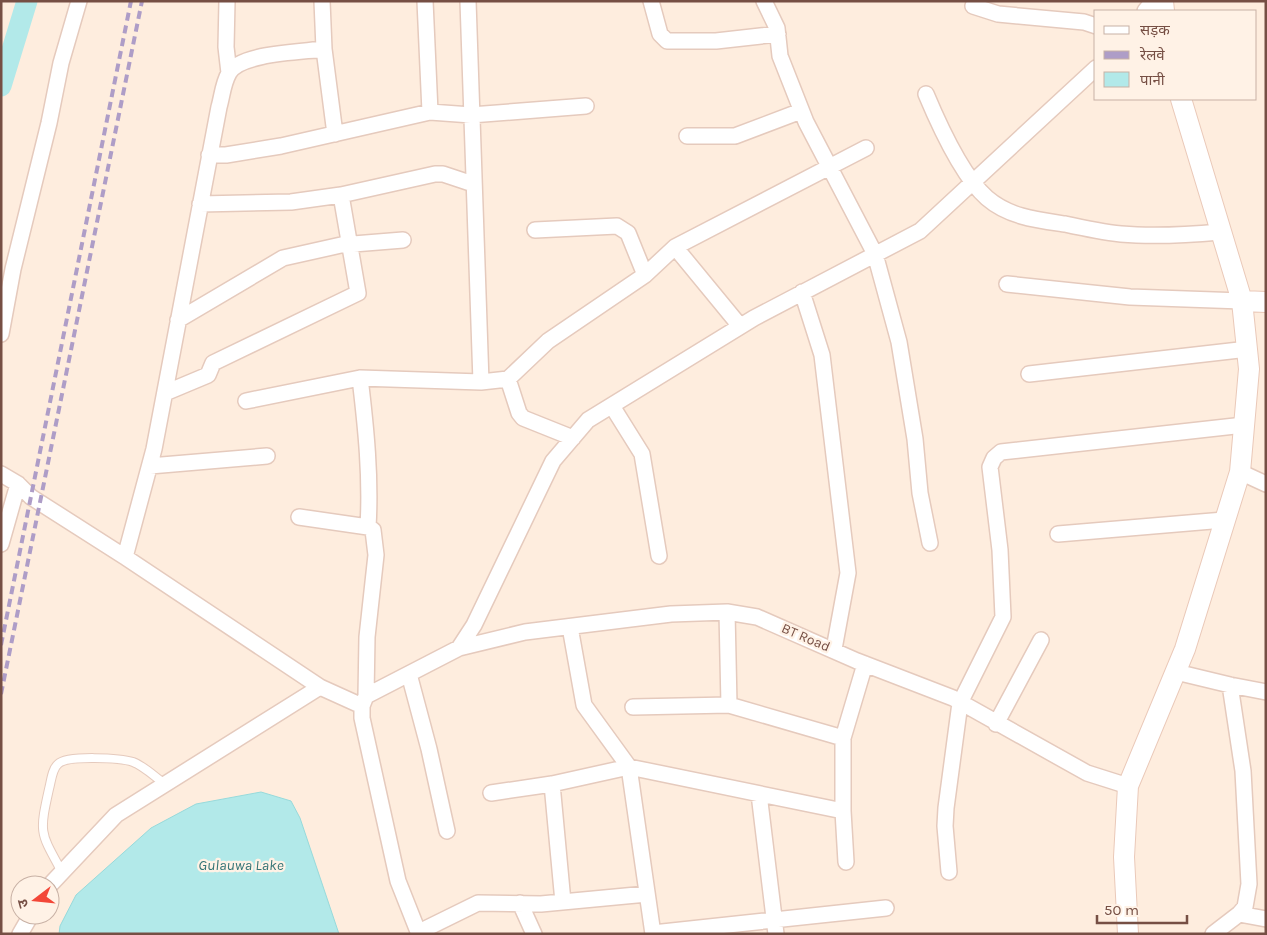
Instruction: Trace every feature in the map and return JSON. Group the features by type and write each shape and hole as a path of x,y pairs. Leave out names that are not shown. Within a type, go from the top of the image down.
{"street":[{"path":"1,334 26,212 49,123 61,63 79,1"},
{"path":"125,557 150,466 218,107 229,72 226,47 226,1"},
{"path":"322,1 324,49 335,134"},
{"path":"425,1 430,112"},
{"path":"468,1 481,382"},
{"path":"651,1 660,34 667,41 716,41 778,34"},
{"path":"764,1 778,34 780,56 802,111 875,254 899,342 915,439 920,493 930,543"},
{"path":"972,6 998,14 1084,22 1094,25"},
{"path":"229,72 240,64 270,55 324,49"},
{"path":"459,648 474,625 553,461 588,420 740,326 920,231 972,180 1094,70"},
{"path":"926,94 942,134 972,180 995,204 1010,213 1026,218 1120,234 1167,236 1220,232"},
{"path":"1128,934 1124,856 1128,786 1176,672 1240,472 1244,453 1244,425 1249,369 1242,301 1181,100"},
{"path":"210,155 226,155 335,134 430,112 471,115 586,106"},
{"path":"688,136 735,136 802,111"},
{"path":"246,401 360,378 481,382 508,379 548,342 645,275 675,246 866,148"},
{"path":"200,204 291,202 341,195 435,174 443,174 473,184"},
{"path":"165,393 208,375 213,362 358,293 341,195"},
{"path":"535,230 617,226 628,233 645,275"},
{"path":"178,320 283,258 349,244 403,240"},
{"path":"675,246 740,326"},
{"path":"1007,284 1130,297 1266,302"},
{"path":"802,292 822,354 848,573 834,649"},
{"path":"1028,374 1248,349"},
{"path":"360,378 368,452 370,496 368,527"},
{"path":"508,379 519,413 523,418 573,438"},
{"path":"612,406 642,454 658,556"},
{"path":"949,872 945,826 960,703 1003,618 1000,550 990,467 994,458 1001,452 1244,425"},
{"path":"150,466 268,456"},
{"path":"1240,472 1266,484"},
{"path":"1,474 18,484 31,497 125,557 320,687 364,701"},
{"path":"1,544 18,484"},
{"path":"299,517 368,527 373,530 376,539 376,555 366,637 362,718 398,881 419,933 478,903 562,902 647,894"},
{"path":"1058,534 1224,520"},
{"path":"727,612 728,705"},
{"name":"BT Road","path":"364,701 409,674 459,648 525,632 671,614 727,612 757,617 960,703 1087,773 1128,786"},
{"path":"570,627 584,705 629,767 653,934 775,927 886,908"},
{"path":"996,724 1041,640"},
{"path":"846,862 843,811 843,738 865,664"},
{"path":"1176,672 1266,692"},
{"path":"409,674 430,749 447,831"},
{"path":"1214,934 1239,914 1244,907 1249,884 1243,771 1230,685"},
{"path":"59,875 116,815 320,687"},
{"path":"632,707 728,705 843,738"},
{"path":"491,793 552,784 629,767 843,811"},
{"path":"552,784 562,902"},
{"path":"759,794 775,927"},
{"path":"520,904 534,934"},
{"path":"1239,914 1266,919"}],"lane":[{"path":"62,872 45,840 41,824 57,764 64,761 96,758 121,759 135,763 164,784"}],"water":[{"name":"Gulauwa Lake","path":"261,792 291,801 300,818 339,934 59,934 60,926 76,895 151,828 196,804"}],"waterway":[{"path":"1,86 27,1"}],"railway":[{"path":"1,645 131,1"},
{"path":"1,694 142,1"}]}
